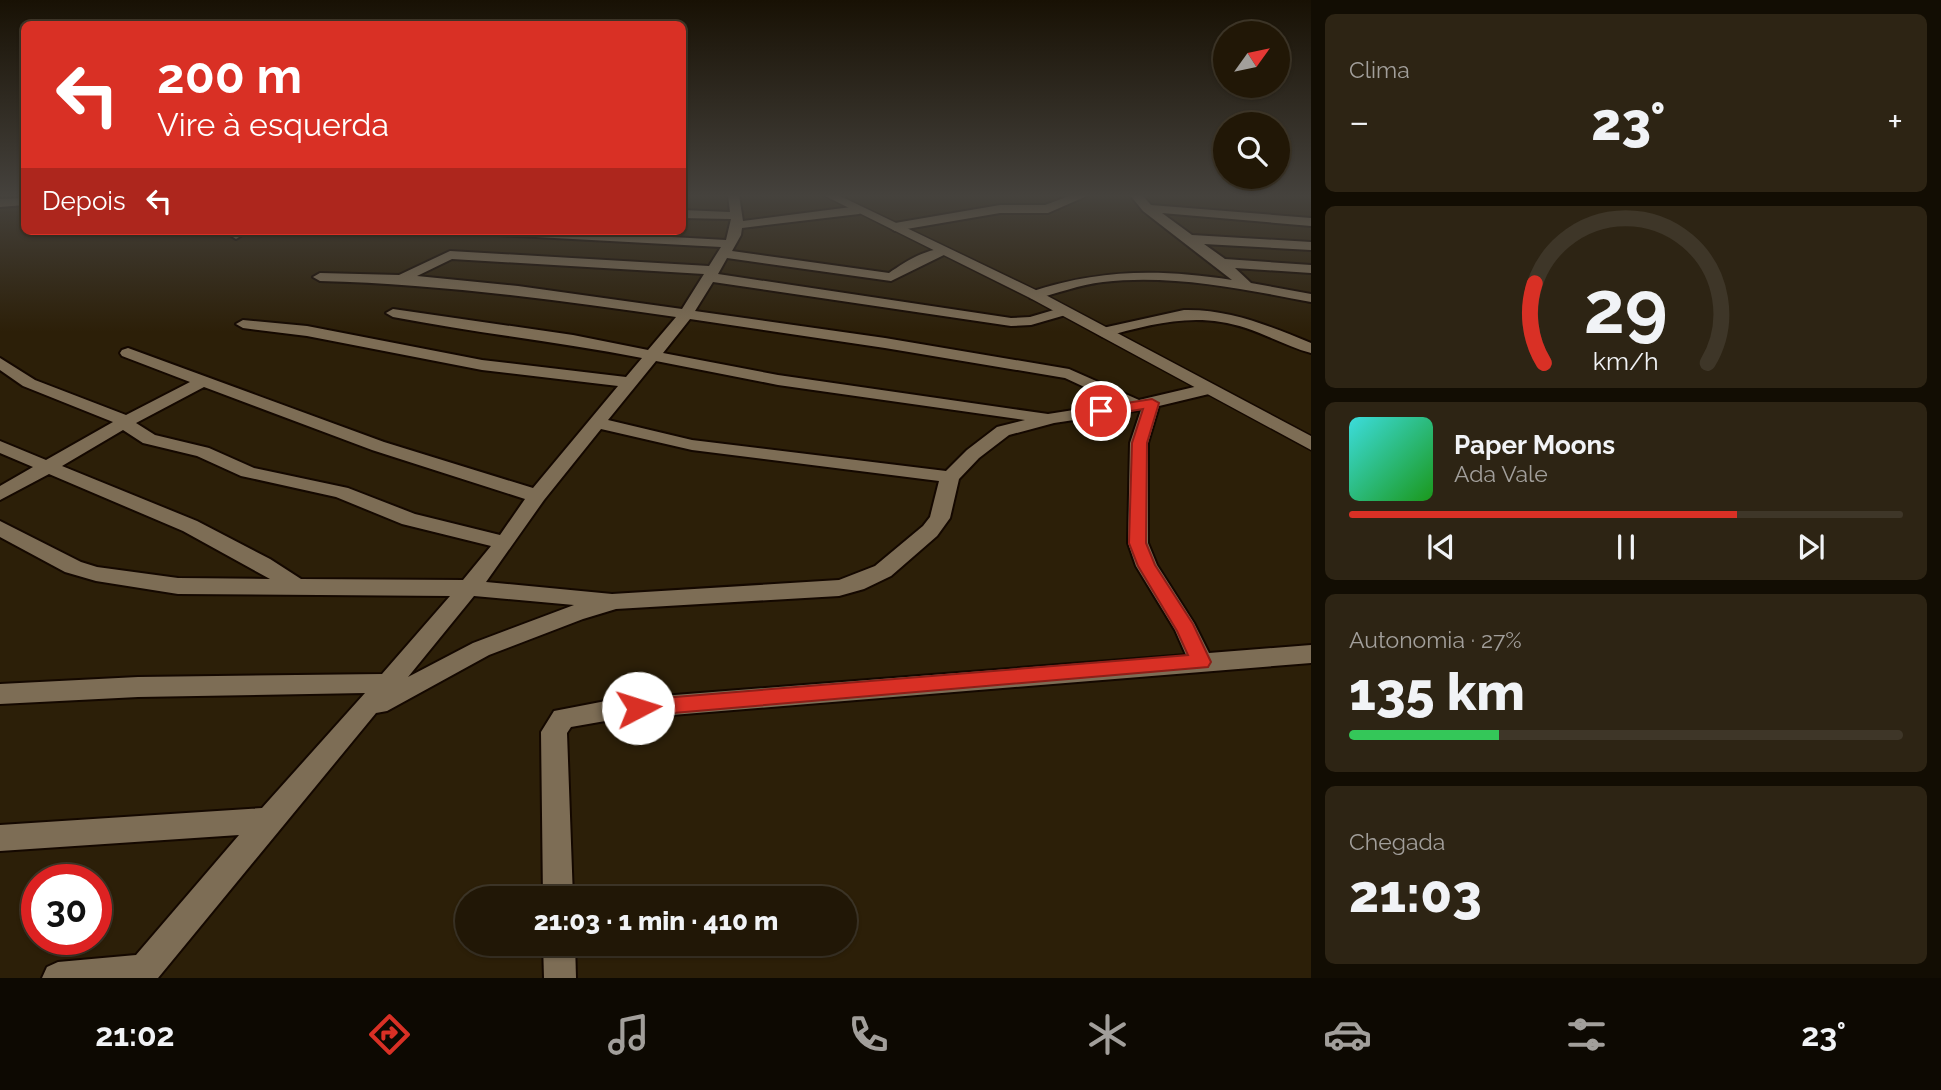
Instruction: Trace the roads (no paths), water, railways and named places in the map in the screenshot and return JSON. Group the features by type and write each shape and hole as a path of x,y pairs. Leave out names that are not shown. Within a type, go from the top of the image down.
{"street":[{"path":"633,241 722,247 891,277 915,262 944,252"},
{"path":"400,279 450,255 722,247 746,241"},
{"path":"922,241 1035,295 1311,444"},
{"path":"1191,241 1246,285"},
{"path":"1218,241 1311,246"},
{"path":"722,247 749,281 1011,322 1031,321 1064,311"},
{"path":"58,978 140,974 469,588 505,543 537,496 654,357 687,313 722,247"},
{"path":"1222,263 1311,269"},
{"path":"1035,295 1066,284 1110,276 1246,285 1311,298"},
{"path":"320,277 400,279 518,289 687,313 1060,372 1087,380 1144,404"},
{"path":"393,313 453,324 562,338 792,382 1053,418"},
{"path":"1104,332 1149,320 1182,315 1211,315 1240,321 1311,348"},
{"path":"243,324 307,331 482,365 632,383"},
{"path":"128,353 379,446 537,496"},
{"path":"0,363 29,383 118,416 138,434 149,439 203,452 248,472 341,492 409,519 505,543"},
{"path":"0,494 125,422 205,380"},
{"path":"0,528 74,567 96,574 178,586 469,588 616,601 839,588 856,584 883,571 930,531 940,518 950,477 973,454 1003,432 1053,418 1144,404 1207,390"},
{"path":"1144,404 1139,443 1138,543 1147,566 1186,629 1201,662"},
{"path":"597,423 692,445 950,477"},
{"path":"0,446 108,490 237,550 297,587"},
{"path":"363,713 407,686 481,649 575,613 616,601"},
{"path":"558,886 554,732 563,718 611,710 1311,654"},
{"path":"0,694 138,687 389,683"},
{"path":"0,838 270,820"},
{"path":"559,956 560,978"}]}
